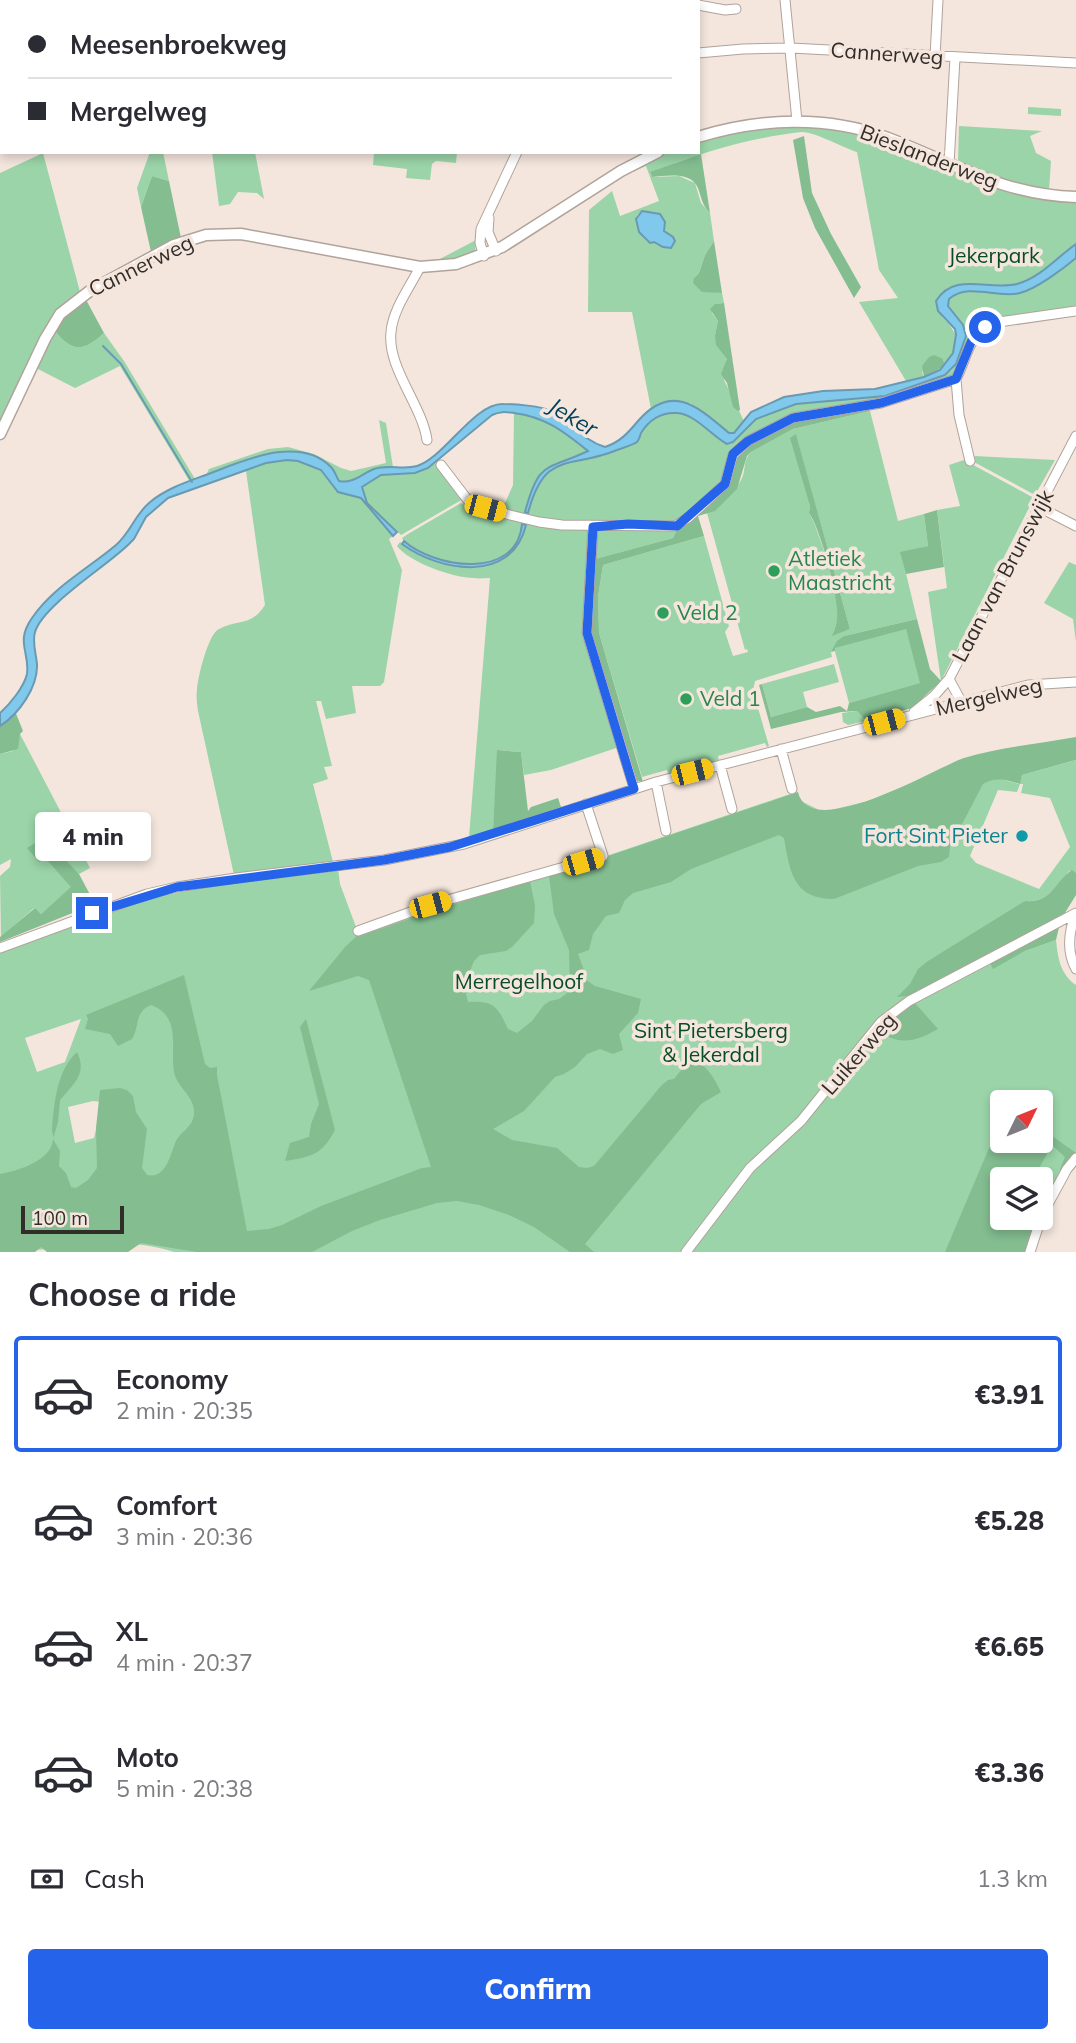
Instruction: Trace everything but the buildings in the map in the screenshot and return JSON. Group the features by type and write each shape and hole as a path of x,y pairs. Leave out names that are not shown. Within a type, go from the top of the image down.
{"main road":[{"name":"Bieslanderweg","path":"700,137 749,125 797,121 833,124 874,133 1011,189 1042,195 1076,197"},
{"path":"496,251 621,171 654,154"},
{"name":"Cannerweg","path":"0,434 45,339 60,314 91,290 174,245 206,235 241,234 420,267 442,267 496,251"}],"street":[{"path":"785,0 797,121"},
{"path":"935,57 938,0"},
{"path":"700,5 736,9"},
{"name":"Cannerweg","path":"700,53 791,48 1076,63"},
{"path":"949,164 955,58"},
{"path":"484,256 479,236 482,226 516,154"},
{"path":"489,216 488,232 496,251"},
{"path":"420,267 394,318 390,334 392,352 423,423 427,440"},
{"path":"970,461 959,415 956,379 972,340 988,325 1002,320 1076,311"},
{"path":"441,466 466,499 474,505 539,522 593,527 647,524 677,526 725,484 733,454 748,441 793,418 881,403 956,379"},
{"name":"Laan van Brunswijk","path":"912,714 949,679 1076,436"},
{"path":"1039,507 1076,526"},
{"path":"593,527 587,633 634,789"},
{"name":"Laan van Brunswijk","path":"949,679 962,703"},
{"name":"Mergelweg","path":"0,948 115,904 167,889 384,860 470,843 656,782 1028,685 1076,682"},
{"path":"934,696 937,708"},
{"path":"781,749 792,789"},
{"path":"720,765 732,809"},
{"path":"656,782 666,831"},
{"path":"358,931 430,905 542,877 603,856 586,804"},
{"path":"1076,913 1069,945 1076,969"},
{"name":"Luikerweg","path":"686,1252 750,1168 801,1121 864,1040 885,1018 909,1001 1076,913"},
{"path":"1053,1195 1076,1158"},
{"path":"1030,1252 1037,1230"}],"green space":[{"path":"1028,107 1061,109 1061,116 1028,114"},
{"name":"Jekerpark","path":"801,124 870,135 1003,190 1076,203 1076,312 986,328 955,376 947,381 763,430 724,481 677,523 551,522 502,510 513,485 514,413 546,420 588,451 554,465 539,478 529,498 525,512 528,513 538,484 550,471 567,462 626,446 653,420 667,413 685,415 728,444 756,419 779,409 809,401 885,396 926,383 952,370 966,336 965,330 947,304 942,317 953,329 956,340 954,352 945,366 943,359 922,372 924,377 906,381 859,302 898,298 879,270 857,152 801,132 724,147 650,173 652,177 679,176 695,183 701,203 710,213 714,241 694,278 713,292 722,293 724,303 715,304 712,313 718,321 715,335 727,359 724,380 744,421 734,433 729,433 690,403 659,404 651,409 632,312 588,312 589,210 612,191 620,216 659,201 646,166 630,173 630,169 665,154 700,154 700,140 729,131","holes":["648,211 668,234 650,243 639,230 637,215"]},
{"path":"959,126 1042,131 1030,136 1036,153 1051,161 1049,190 1001,179 958,162"},
{"path":"804,136 812,193 831,234 861,287 854,298 815,228 803,198 793,140"},
{"path":"43,154 80,292 61,308 0,427 0,173"},
{"path":"149,154 163,154 169,181 152,176 141,207 137,188"},
{"path":"212,154 255,154 264,199 257,193 238,192 230,204 219,206"},
{"path":"374,154 457,154 456,163 436,161 432,164 430,180 406,178 407,169 373,165"},
{"path":"701,154 710,213 698,188 690,179 678,176 652,177 650,172"},
{"path":"152,176 169,181 181,238 151,252 141,207"},
{"path":"476,240 475,252 466,257 439,262 438,260"},
{"path":"714,241 722,293 702,292 693,283"},
{"path":"85,298 104,333 90,344 78,347 67,343 54,330 62,317"},
{"path":"724,303 740,410 738,411 733,407 727,383 721,374 727,359 716,345 718,321 710,309 715,304"},
{"path":"54,330 67,343 78,347 90,344 104,333 124,361 195,479 190,482 120,366 75,388 36,368"},
{"path":"934,355 943,359 945,366 924,377 922,366"},
{"path":"868,406 870,411 793,429 751,452 747,456 737,489 715,511 698,516 704,536 603,565 598,597 599,633 643,782 634,780 591,641 592,560 673,538 678,527 724,488 736,453 792,421"},
{"path":"870,411 898,521 924,514 928,546 901,553 917,619 844,636 831,652 832,657 755,681 753,691 769,746 765,743 718,756 719,761 669,775 667,770 642,777 599,633 598,597 603,565 704,536 729,626 725,632 733,656 748,652 745,650 707,513 736,487 751,452 793,429","holes":["796,435 850,629 833,635 838,613 837,604 823,547 809,513 810,506"]},
{"path":"379,420 386,423 393,467 353,480 339,481 331,467 317,457 286,451 269,453 206,475 209,469 268,449 288,447 314,454 351,471 386,463"},
{"path":"796,434 850,629 832,636 837,619 836,600 827,559 809,513 810,506 790,438"},
{"path":"975,456 1055,460 1035,495 974,462"},
{"path":"964,460 1034,498 941,681 928,592 947,588 937,510 960,506 949,465"},
{"path":"298,461 321,470 339,492 361,498 393,536 389,539 402,570 384,682 380,686 352,686 356,713 326,719 321,701 316,701 332,766 324,767 328,779 313,784 333,862 234,875 198,711 197,689 204,656 215,633 226,626 255,617 265,605 246,471 266,463"},
{"path":"436,463 463,499 401,535 367,503 362,487 381,475 415,473"},
{"path":"461,503 469,513 488,511 588,529 590,533 584,621 619,747 551,770 524,775 521,752 498,750 493,829 469,837 490,578 465,577 444,572 411,558 397,546 404,541 402,538"},
{"path":"937,510 944,567 906,574 900,552 928,546 924,514"},
{"path":"678,527 673,538 593,560 596,533 602,528"},
{"path":"1069,562 1076,565 1076,642 1073,619 1044,603"},
{"path":"917,619 930,669 941,681 912,708 866,721 857,711 841,712 771,729 759,685 762,684 771,717 807,707 816,712 840,706 847,711 849,703 920,683 906,629 835,648 835,651 831,652 837,641 844,636"},
{"path":"906,628 921,683 849,703 834,648"},
{"path":"834,664 839,682 803,692 807,707 771,717 762,684"},
{"path":"15,711 23,731 18,749 0,754 0,726"},
{"path":"857,711 866,721 848,725 843,722 842,713"},
{"path":"20,734 90,868 79,874 45,837 44,857 72,887 41,914 34,908 1,937 0,876 10,867 11,859 0,865 0,754 13,751"},
{"path":"1076,737 1076,760 1022,775 1020,784 997,779 983,784 950,847 949,857 941,862 918,866 834,899 820,898 802,889 796,881 784,838 779,835 691,869 671,882 633,893 625,900 619,913 606,916 593,934 589,950 578,954 584,970 579,975 595,986 641,999 638,1013 619,1034 623,1050 613,1054 600,1049 587,1054 575,1067 555,1077 524,1111 493,1129 512,1140 557,1148 579,1167 587,1168 594,1166 661,1086 674,1079 691,1058 709,1072 721,1092 701,1104 585,1244 594,1252 570,1252 534,1227 509,1215 457,1201 437,1203 380,1220 312,1252 197,1252 141,1243 128,1252 47,1252 41,1247 35,1252 0,1252 0,1174 40,1159 51,1147 53,1139 60,1151 59,1166 66,1173 71,1187 76,1188 88,1180 97,1168 96,1128 100,1090 120,1088 133,1096 136,1112 147,1129 142,1168 147,1175 154,1175 163,1169 176,1141 194,1115 192,1103 174,1072 173,1034 167,1017 151,1005 142,1011 132,1039 118,1046 110,1034 85,1029 88,1019 86,1015 184,975 205,1064 210,1068 217,1067 247,1231 282,1225 321,1206 431,1167 369,980 358,976 309,991 359,934 360,936 530,881 535,906 534,923 506,951 480,955 474,961 464,986 468,1002 483,1002 493,1006 508,1029 517,1033 532,1021 544,1005 570,991 569,950 554,914 549,876 798,792 807,806 825,810 849,806 875,798 964,758"},
{"path":"497,750 521,752 528,811 531,807 558,798 561,807 493,829"},
{"name":"Sint Pietersberg & Jekerdal","path":"1076,760 1076,873 1069,871 1045,897 1025,901 919,1000 989,961 993,968 1025,951 1056,940 1063,971 1076,985 1076,1153 1053,1191 1053,1167 990,1167 990,1230 1012,1230 1028,1252 174,1252 131,1244 109,1244 0,1252 0,950 139,900 229,883 338,868 340,884 359,935 430,909 556,873 793,793 803,802 823,812 864,802 881,818 991,779 1019,784 1022,775","holes":["1020,784 1023,784 1021,793 1050,798 1070,847 1039,889 976,863 970,856 998,790 1017,792","81,1019 65,1062 37,1072 25,1038","93,1101 102,1102 94,1138 75,1143 68,1107"]},
{"path":"45,837 79,874 95,904 0,942 0,937 35,908 41,914 71,887 45,858 39,862 27,848"},
{"path":"1072,870 1076,873 1076,895 1063,916 916,995 897,997 910,984 918,969 928,961 1025,901 1042,899"},
{"path":"1060,923 1056,940 1025,951 993,969 989,961"},
{"path":"914,1002 938,1029 925,1036 905,1041 885,1035 894,1022 892,1018"},
{"path":"306,1019 335,1130 320,1150 302,1158 285,1161 290,1143 309,1137 319,1104 300,1027"},
{"path":"77,1052 80,1073 60,1100 53,1138 58,1087 65,1068"},
{"path":"1054,1137 1076,1153 1076,1157 1064,1172 1060,1169 1065,1157 1054,1147"},
{"path":"990,1146 990,1153 1048,1153 1040,1167 990,1167 990,1230 1035,1230 1028,1252 945,1252"}],"water":[{"path":"642,211 660,214 665,222 664,231 675,241 671,248 650,243 639,232 636,219"},
{"path":"1076,244 1076,258 1026,291 1002,294 974,291 957,294 949,299 948,306 963,325 966,336 956,364 945,375 885,396 796,404 756,419 733,442 727,444 684,414 661,415 648,424 635,443 551,470 542,479 528,513 525,512 530,495 540,475 553,465 588,451 545,422 506,412 492,415 428,468 415,473 381,475 362,487 367,503 397,532 393,536 361,498 338,492 321,470 298,461 266,463 168,498 146,517 129,544 62,598 40,621 34,636 37,664 31,691 20,707 0,726 0,713 16,695 27,674 24,634 32,618 61,587 121,540 149,503 178,485 256,457 288,451 318,458 332,469 339,481 344,482 379,468 417,466 438,453 481,412 503,404 547,409 590,440 605,447 623,437 650,409 674,401 696,407 729,433 734,433 751,412 784,397 823,391 875,389 924,377 940,370 953,353 956,335 955,329 938,311 936,301 944,292 962,284 1017,284 1041,272"},
{"path":"522,524 526,525 518,544 506,557 491,564 473,567 435,561 402,544 404,541 434,558 453,563 490,562 506,554 517,542"}],"waterway":[{"path":"103,346 121,364 192,482"}],"place":[{"name":"Atletiek Maastricht","path":"774,571"},
{"name":"Veld 2","path":"663,613"},
{"name":"Veld 1","path":"686,699"},
{"name":"Fort Sint Pieter","path":"1022,836"}],"route":[{"path":"92,913 177,887 359,864 470,843 634,789 587,633 593,527 628,524 677,526 725,484 733,454 740,446 793,418 881,403 956,379 972,340 985,327"}],"water label":[{"name":"Jeker","path":"573,417"}],"park label":[{"name":"Merregelhoof","path":"519,982"}]}
